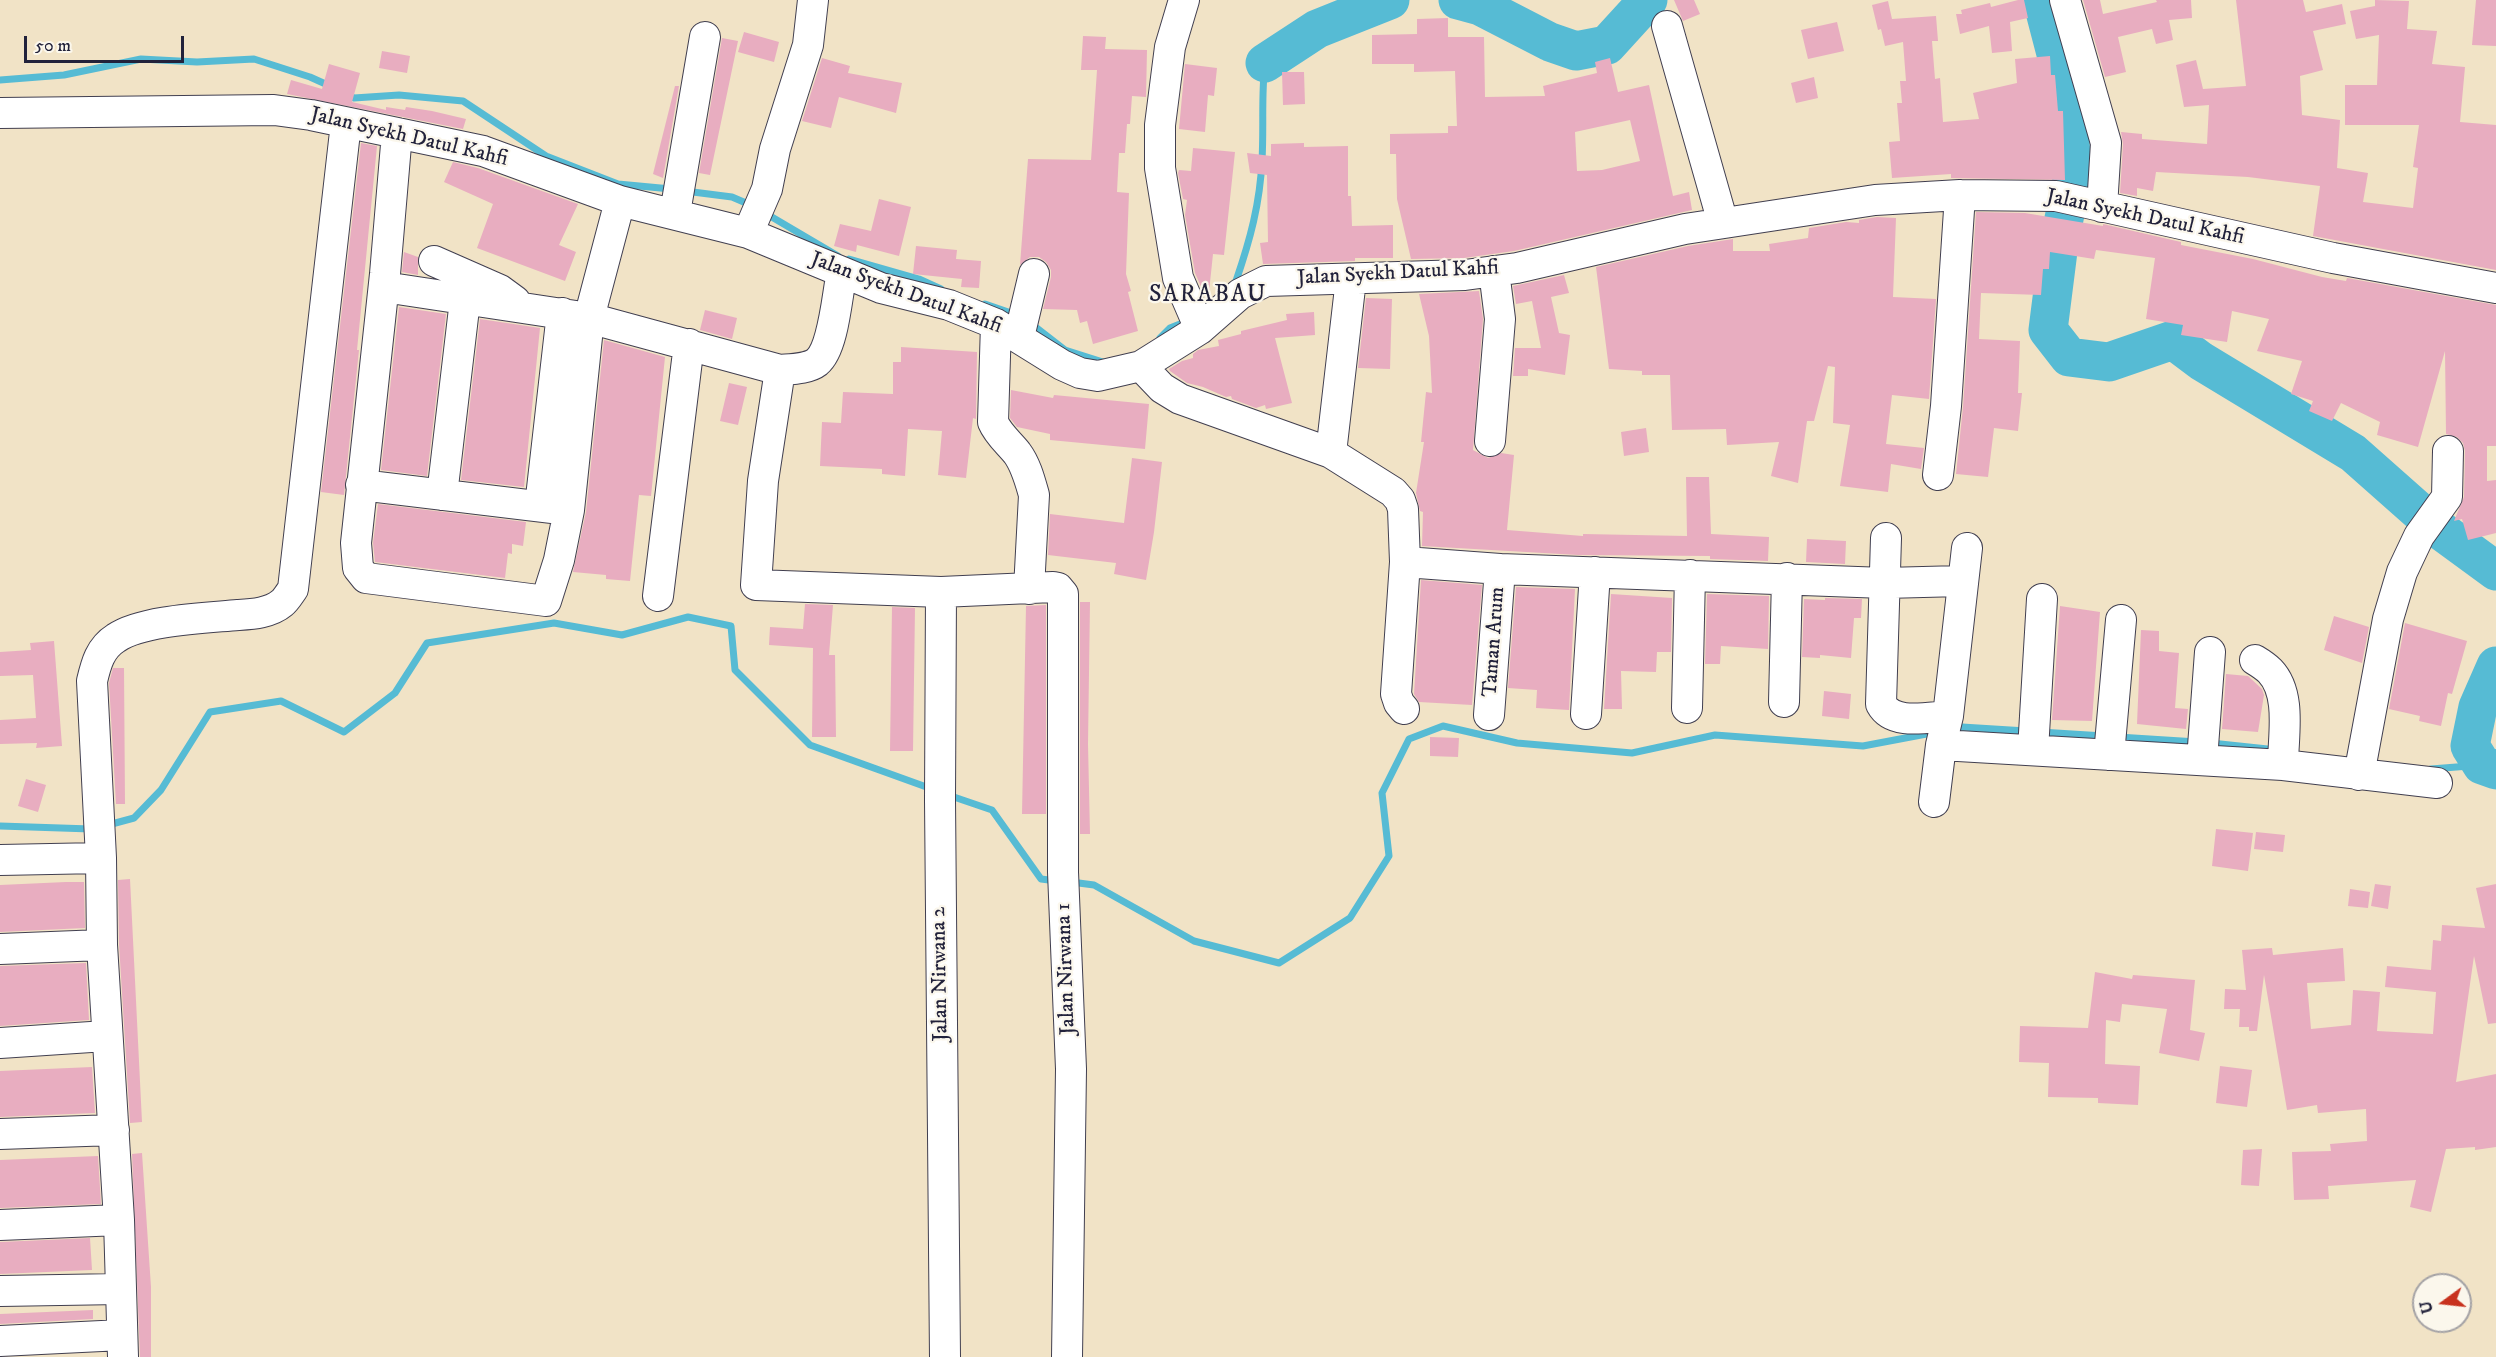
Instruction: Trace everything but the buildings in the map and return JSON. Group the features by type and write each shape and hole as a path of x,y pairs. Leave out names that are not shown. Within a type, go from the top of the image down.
{"street":[{"path":"755,217 767,189 775,149 808,45 813,0"},
{"path":"1184,0 1170,47 1160,125 1160,168 1178,278 1196,321"},
{"path":"2066,0 2106,143 2098,206"},
{"path":"1667,26 1723,223"},
{"path":"678,199 705,38"},
{"name":"Jalan Syekh Datul Kahfi","path":"0,113 274,110 311,115 483,151 621,201 678,199 755,217 842,272 881,288 1015,324 1062,365 1080,373 1098,376 1141,366 1196,321 1266,281 1464,275 1517,268 1627,241 1723,223 1875,200 1960,195 2056,196 2333,258 2496,288"},
{"path":"0,1341 122,1346 119,1220 102,945 93,681 97,661 105,648 116,638 136,629 263,612 282,603 293,589 346,123"},
{"path":"397,133 384,287 361,484 356,557 358,568 366,578 546,601 559,560 569,510 576,315"},
{"path":"1938,474 1946,406 1960,195"},
{"path":"540,506 576,315 621,201"},
{"path":"434,261 500,290 525,308"},
{"path":"1490,441 1500,327 1494,271"},
{"path":"384,287 576,315 780,370 816,363 827,350 842,272"},
{"path":"780,370 763,481 756,585 941,592 1041,588 1034,495 1030,480 1019,456 996,429 993,422 1015,324 1034,274"},
{"path":"1331,453 1351,279"},
{"path":"442,495 465,300"},
{"path":"658,596 689,344"},
{"path":"1141,366 1162,388 1180,399 1331,453 1393,492 1400,500 1403,509 1405,562 1396,694 1404,709"},
{"path":"2361,764 2388,619 2402,572 2447,495 2448,451"},
{"path":"361,484 569,510"},
{"path":"1887,538 1881,704 1887,712 1945,731 2111,744 2202,745 2361,764 2437,783"},
{"path":"1934,802 1945,731 1966,548"},
{"path":"1405,562 1500,569 1885,583 1961,581"},
{"name":"Taman Arum","path":"1489,715 1500,569"},
{"path":"1586,714 1594,572"},
{"path":"1687,708 1690,575"},
{"path":"1785,702 1787,578"},
{"name":"Jalan Nirwana 1","path":"1041,588 1058,588 1063,594 1063,881 1071,1069 1067,1357"},
{"name":"Jalan Nirwana 2","path":"941,592 940,791 945,1357"},
{"path":"2034,737 2042,599"},
{"path":"2111,744 2121,620"},
{"path":"2202,745 2210,652"},
{"path":"2255,660 2270,670 2281,688 2284,705 2283,756"},
{"path":"0,860 100,839"},
{"path":"0,949 102,945"},
{"path":"0,1043 106,1036"},
{"path":"0,1134 114,1130"},
{"path":"0,1225 119,1220"},
{"path":"0,1291 120,1289"}],"waterway":[{"path":"1265,63 1317,29 1390,0"},
{"path":"1458,0 1480,6 1550,42 1576,51 1607,45 1648,0"},
{"path":"2042,0 2065,88 2073,175 2059,243 2048,330 2069,357 2109,362 2173,340 2201,361 2353,453 2440,530 2496,571"},
{"path":"0,80 64,75 141,59 197,62 254,59 330,86"},
{"path":"1232,286 1236,281 1246,251 1259,192 1265,63"},
{"path":"345,94 354,98 399,95 463,101 546,156 618,184 671,189"},
{"path":"685,191 732,197 753,206"},
{"path":"765,213 838,256"},
{"path":"849,259 919,279 941,289"},
{"path":"985,304 1017,315"},
{"path":"1029,322 1065,350 1106,363"},
{"path":"1160,338 1170,328 1185,322"},
{"path":"108,825 134,818 161,790 210,712 281,701 344,732 395,693 427,643 554,623 622,635 688,617 731,626 735,670 810,745 932,789"},
{"path":"2496,666 2478,707 2470,746 2482,765 2496,770"},
{"path":"1071,882 1094,885 1194,941 1279,963 1350,918 1389,856 1382,793 1409,739 1443,726 1517,743 1632,753 1715,735 1863,746 1937,732"},
{"path":"1953,729 1962,727 2026,731"},
{"path":"2040,732 2104,736"},
{"path":"2118,737 2197,742"},
{"path":"2211,743 2277,750"},
{"path":"2431,769 2482,765"},
{"path":"948,795 992,810 1041,879 1057,881"},
{"path":"0,826 91,829"}],"district":[{"name":"SARABAU","path":"1208,296"}]}
